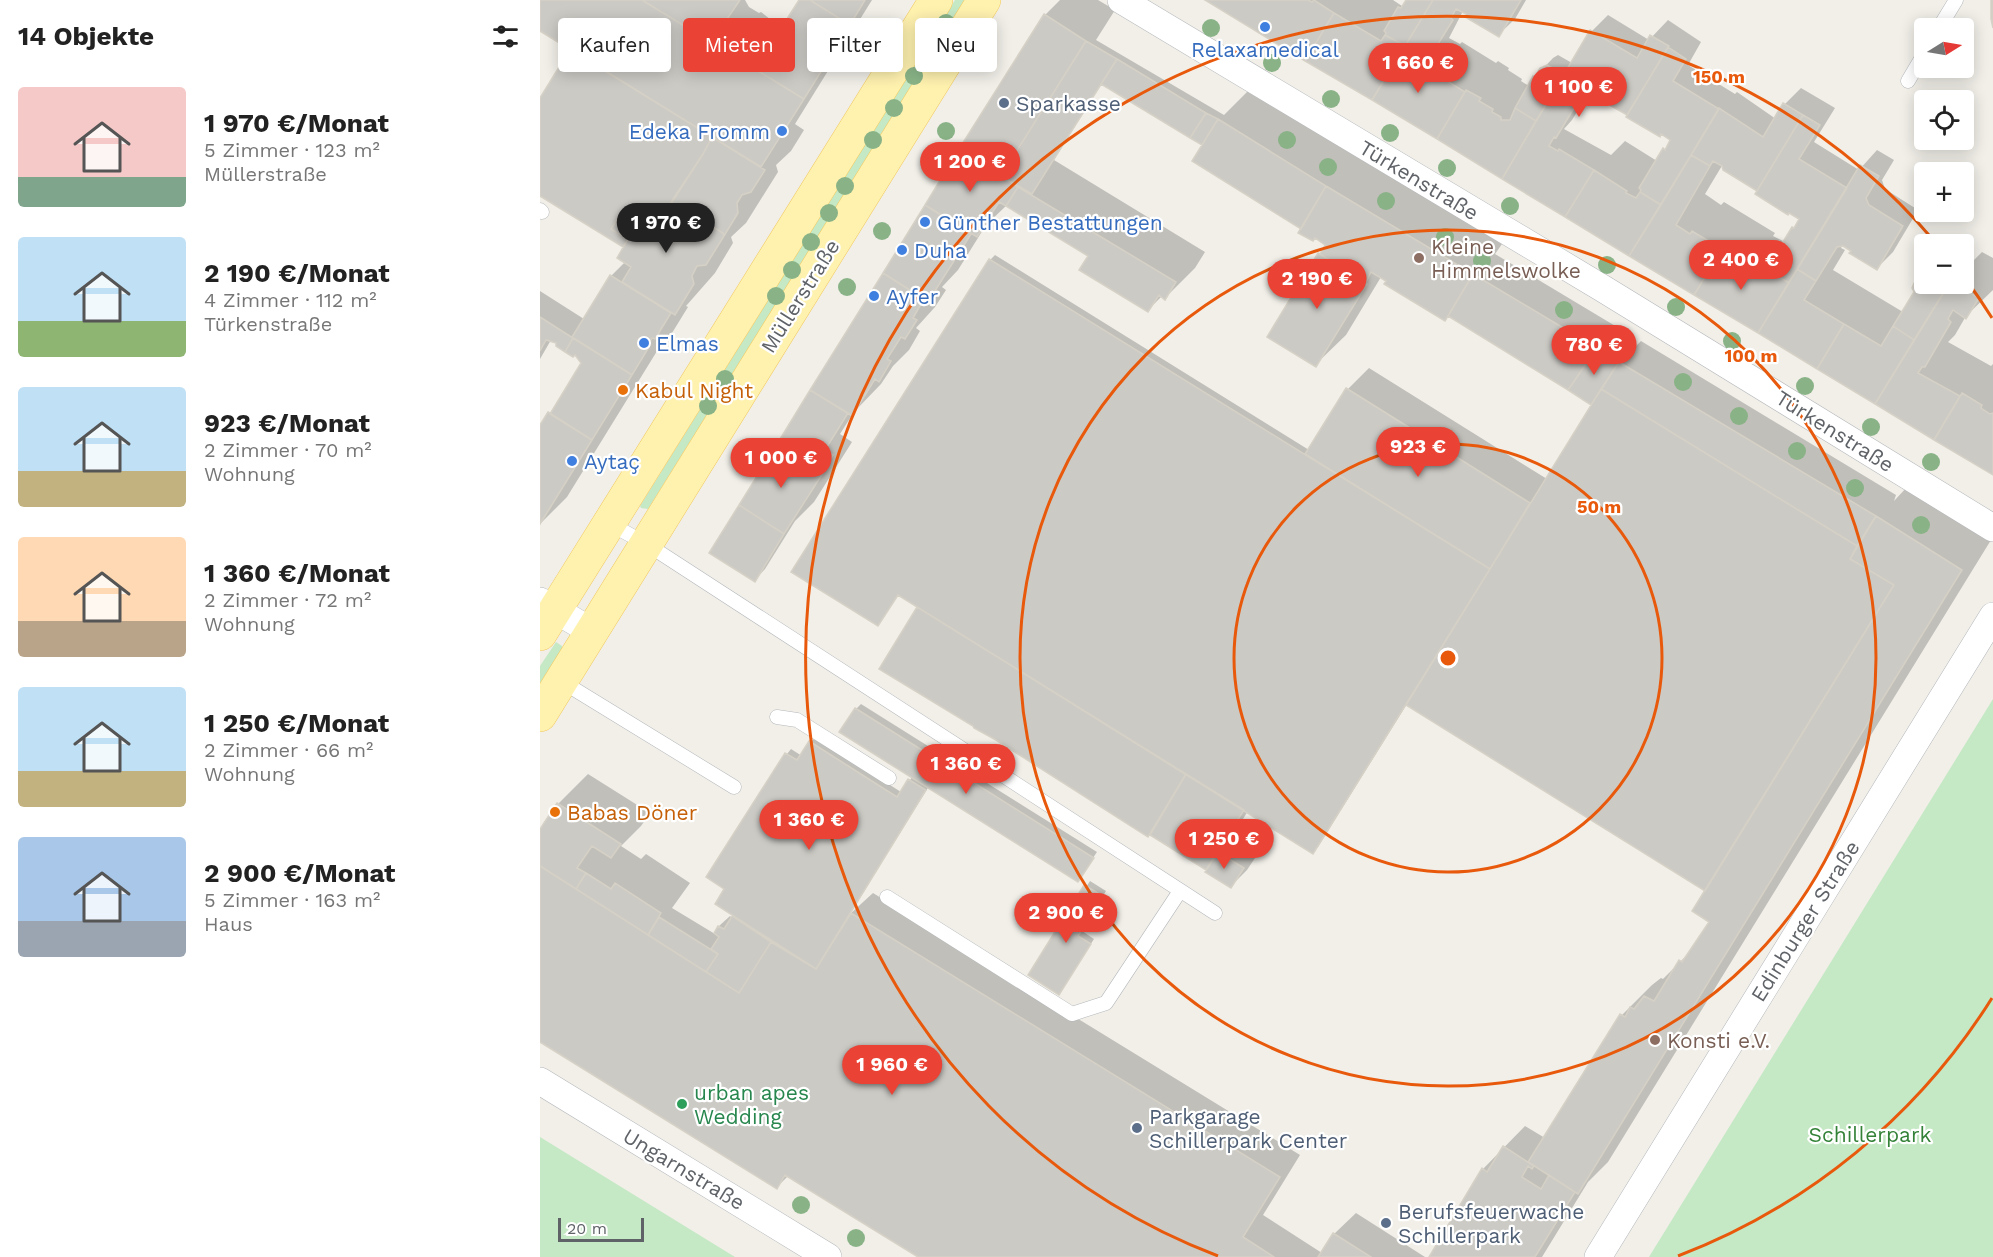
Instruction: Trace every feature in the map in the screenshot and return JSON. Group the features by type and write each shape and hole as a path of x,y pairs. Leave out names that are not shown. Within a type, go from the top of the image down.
{"main road":[{"name":"Müllerstraße","path":"545,615 610,524 936,0"},
{"name":"Müllerstraße","path":"540,715 984,0"}],"street":[{"name":"Türkenstraße","path":"1122,0 1602,288 1993,528"},
{"path":"545,615 591,631"},
{"name":"Edinburger Straße","path":"1598,1257 1993,616"},
{"name":"Ungarnstraße","path":"540,1081 828,1257"}],"lane":[{"path":"1946,18 1956,0"},
{"path":"1908,81 1914,71"},
{"path":"610,524 645,543 1215,914"},
{"path":"561,681 734,787"},
{"path":"777,717 797,720 890,778"},
{"path":"887,897 1072,1014 1106,1003 1180,891"}],"green space":[{"path":"955,0 966,0 955,18 944,18"},
{"path":"915,64 915,72 921,72 648,509 640,506"},
{"path":"556,642 562,646 562,649 540,684 540,666"},
{"name":"Schillerpark","path":"1993,699 1993,1257 1649,1257"},
{"path":"540,1137 735,1257 540,1257"}],"building":[{"path":"540,0 642,0 683,25 683,72 760,72 804,99 761,167 607,72 671,72 671,18 558,18 558,42 540,31"},
{"path":"642,0 740,0 728,18 683,18 683,25"},
{"path":"799,0 810,0 839,18 807,18 807,72 821,72 804,99 760,72 795,72 795,18 787,18"},
{"path":"810,0 865,0 854,18 839,18"},
{"path":"1205,0 1308,0 1312,2 1314,0 1334,13 1305,61"},
{"path":"1406,0 1433,0 1405,46 1385,35 1384,31 1398,7 1401,8"},
{"path":"1433,0 1521,0 1499,37 1456,9 1451,18 1453,20 1428,60 1405,46"},
{"path":"1991,0 1993,0 1993,28 1991,19"},
{"path":"1334,13 1381,41 1385,35 1405,46 1372,100 1305,61"},
{"path":"1044,14 1086,41 1001,176 959,149"},
{"path":"1590,30 1637,58 1650,35 1669,46 1627,115 1592,95 1594,92 1584,87 1578,96 1580,98 1549,146 1558,151 1559,149 1594,170 1565,217 1502,179"},
{"path":"1086,41 1117,59 1032,194 1001,176"},
{"path":"1405,46 1426,59 1420,68 1429,74 1431,71 1465,92 1437,139 1372,100"},
{"path":"1668,47 1686,59 1673,81 1719,109 1661,205 1640,192 1639,188 1670,140 1661,134 1660,137 1626,117"},
{"path":"1117,59 1206,113 1190,138 1101,84"},
{"path":"1547,65 1564,75 1536,121 1515,108 1533,76 1535,77 1540,68"},
{"path":"558,69 558,72 607,72 712,137 656,227 625,208 611,229 628,239 623,247 540,196 540,98"},
{"path":"1466,90 1481,98 1479,101 1493,109 1492,112 1501,117 1501,120 1510,120 1515,108 1536,121 1502,179 1437,139"},
{"path":"1783,103 1803,115 1757,191 1723,170 1722,166 1713,161 1710,166 1691,155 1719,108 1763,137"},
{"path":"1206,113 1218,119 1202,145 1190,138"},
{"path":"1803,115 1820,125 1799,159 1847,188 1789,283 1767,268 1799,219 1789,213 1788,215 1755,194"},
{"path":"1218,119 1326,186 1301,229 1192,161"},
{"path":"712,137 765,170 751,192 742,195 737,203 738,213 724,236 723,233 671,202"},
{"path":"959,149 1018,187 1006,206 999,202 977,237 925,205"},
{"path":"1691,155 1710,166 1676,225 1690,234 1692,231 1722,249 1694,295 1629,256"},
{"path":"1860,165 1879,176 1866,198 1869,205 1903,226 1877,270 1849,253 1851,251 1843,246 1837,247 1816,281 1797,269"},
{"path":"1594,170 1627,191 1626,193 1636,198 1640,192 1661,205 1629,256 1565,217"},
{"path":"1326,186 1473,274 1445,321 1384,284 1386,281 1371,272 1366,282 1320,254 1325,245 1315,238 1313,241 1298,233"},
{"path":"1018,187 1176,282 1165,300 1159,295 1148,312 1079,270 1088,256 1006,206"},
{"path":"671,202 723,233 724,236 706,265 697,266 692,276 694,284 675,315 622,282 631,267 617,258 628,239 611,229 625,208 656,227"},
{"path":"925,205 971,234 928,302 883,273"},
{"path":"1722,249 1746,264 1744,266 1764,277 1768,270 1789,283 1758,333 1694,295"},
{"path":"1318,253 1367,284 1316,367 1267,337"},
{"path":"989,259 1490,569 1313,854 898,595 878,626 791,572"},
{"path":"1797,269 1816,281 1804,300 1844,324 1817,369 1758,333"},
{"path":"883,273 924,299 913,318 917,320 905,339 901,337 887,359 891,361 879,382 875,379 852,416 810,390"},
{"path":"1473,274 1597,348 1568,390 1448,316"},
{"path":"610,275 671,313 655,339 652,338 632,375 572,337"},
{"path":"1914,292 1914,294 1943,294 1914,340 1893,326"},
{"path":"1943,294 1972,294 1979,298 1966,319 1953,310 1948,319 1951,322 1925,367 1922,367 1918,373 1960,396 1934,440 1875,404"},
{"path":"540,317 573,338 565,352 556,346 556,343 546,340 540,351"},
{"path":"1844,324 1881,346 1893,326 1914,340 1875,404 1817,369"},
{"path":"573,338 632,375 592,440 550,414 581,363 575,355 573,357 565,352"},
{"path":"1597,348 1619,362 1591,405 1568,390"},
{"path":"1619,362 1876,516 1857,546 1601,389"},
{"path":"1346,388 1530,503 1490,569 1305,454"},
{"path":"1601,389 1857,546 1850,559 1894,585 1705,891 1406,705"},
{"path":"810,390 848,413 825,450 833,455 823,473 777,444"},
{"path":"1962,393 1982,405 1981,408 1990,414 1993,413 1993,475 1934,440"},
{"path":"548,412 592,440 540,524 540,425"},
{"path":"777,444 823,473 784,534 739,505"},
{"path":"739,505 784,534 755,582 709,553"},
{"path":"1876,516 1962,570 1578,1194 1528,1162 1620,1014 1625,1017 1630,1007 1634,1009 1644,996 1654,1001 1679,960 1682,962 1709,922 1692,911 1894,585 1850,559"},
{"path":"917,607 1186,774 1148,837 879,669"},
{"path":"855,708 1094,858 1078,882 839,732"},
{"path":"809,741 897,797 908,779 926,790 816,969 715,904 724,889 706,877 785,753 797,760"},
{"path":"1186,774 1244,810 1206,870 1150,835"},
{"path":"557,803 621,844 611,858 592,846 577,868 586,873 576,889 540,866 540,829"},
{"path":"1218,852 1244,868 1231,888 1205,872"},
{"path":"540,866 739,993 771,942 816,969 851,913 1280,1177 1243,1237 1274,1257 918,1257 785,1175 777,1189 540,1042"},
{"path":"586,873 611,889 615,883 661,913 648,935 576,889"},
{"path":"1084,885 1103,896 1078,936 1091,944 1059,995 1028,975"},
{"path":"732,916 771,942 739,993 706,972 718,954 711,949 719,937 714,933 718,926 724,929"},
{"path":"659,917 718,954 706,972 648,935"},
{"path":"1503,1146 1534,1166 1532,1169 1528,1166 1522,1177 1541,1189 1549,1175 1575,1192 1535,1257 1429,1257 1482,1168 1487,1172"},
{"path":"1333,1233 1371,1257 1318,1257"}],"place":[{"name":"Relaxamedical","path":"1265,27"},
{"name":"Sparkasse","path":"1004,103"},
{"name":"Edeka Fromm","path":"782,131"},
{"name":"Günther Bestattungen","path":"925,222"},
{"name":"Duha","path":"902,250"},
{"name":"Kleine Himmelswolke","path":"1419,258"},
{"name":"Ayfer","path":"874,296"},
{"name":"Elmas","path":"644,343"},
{"name":"Kabul Night","path":"623,390"},
{"name":"Aytaç","path":"572,461"},
{"name":"Babas Döner","path":"555,812"},
{"name":"Konsti e.V.","path":"1655,1040"},
{"name":"urban apes Wedding","path":"682,1104"},
{"name":"Parkgarage Schillerpark Center","path":"1137,1128"},
{"name":"Berufsfeuerwache Schillerpark","path":"1386,1223"}]}
